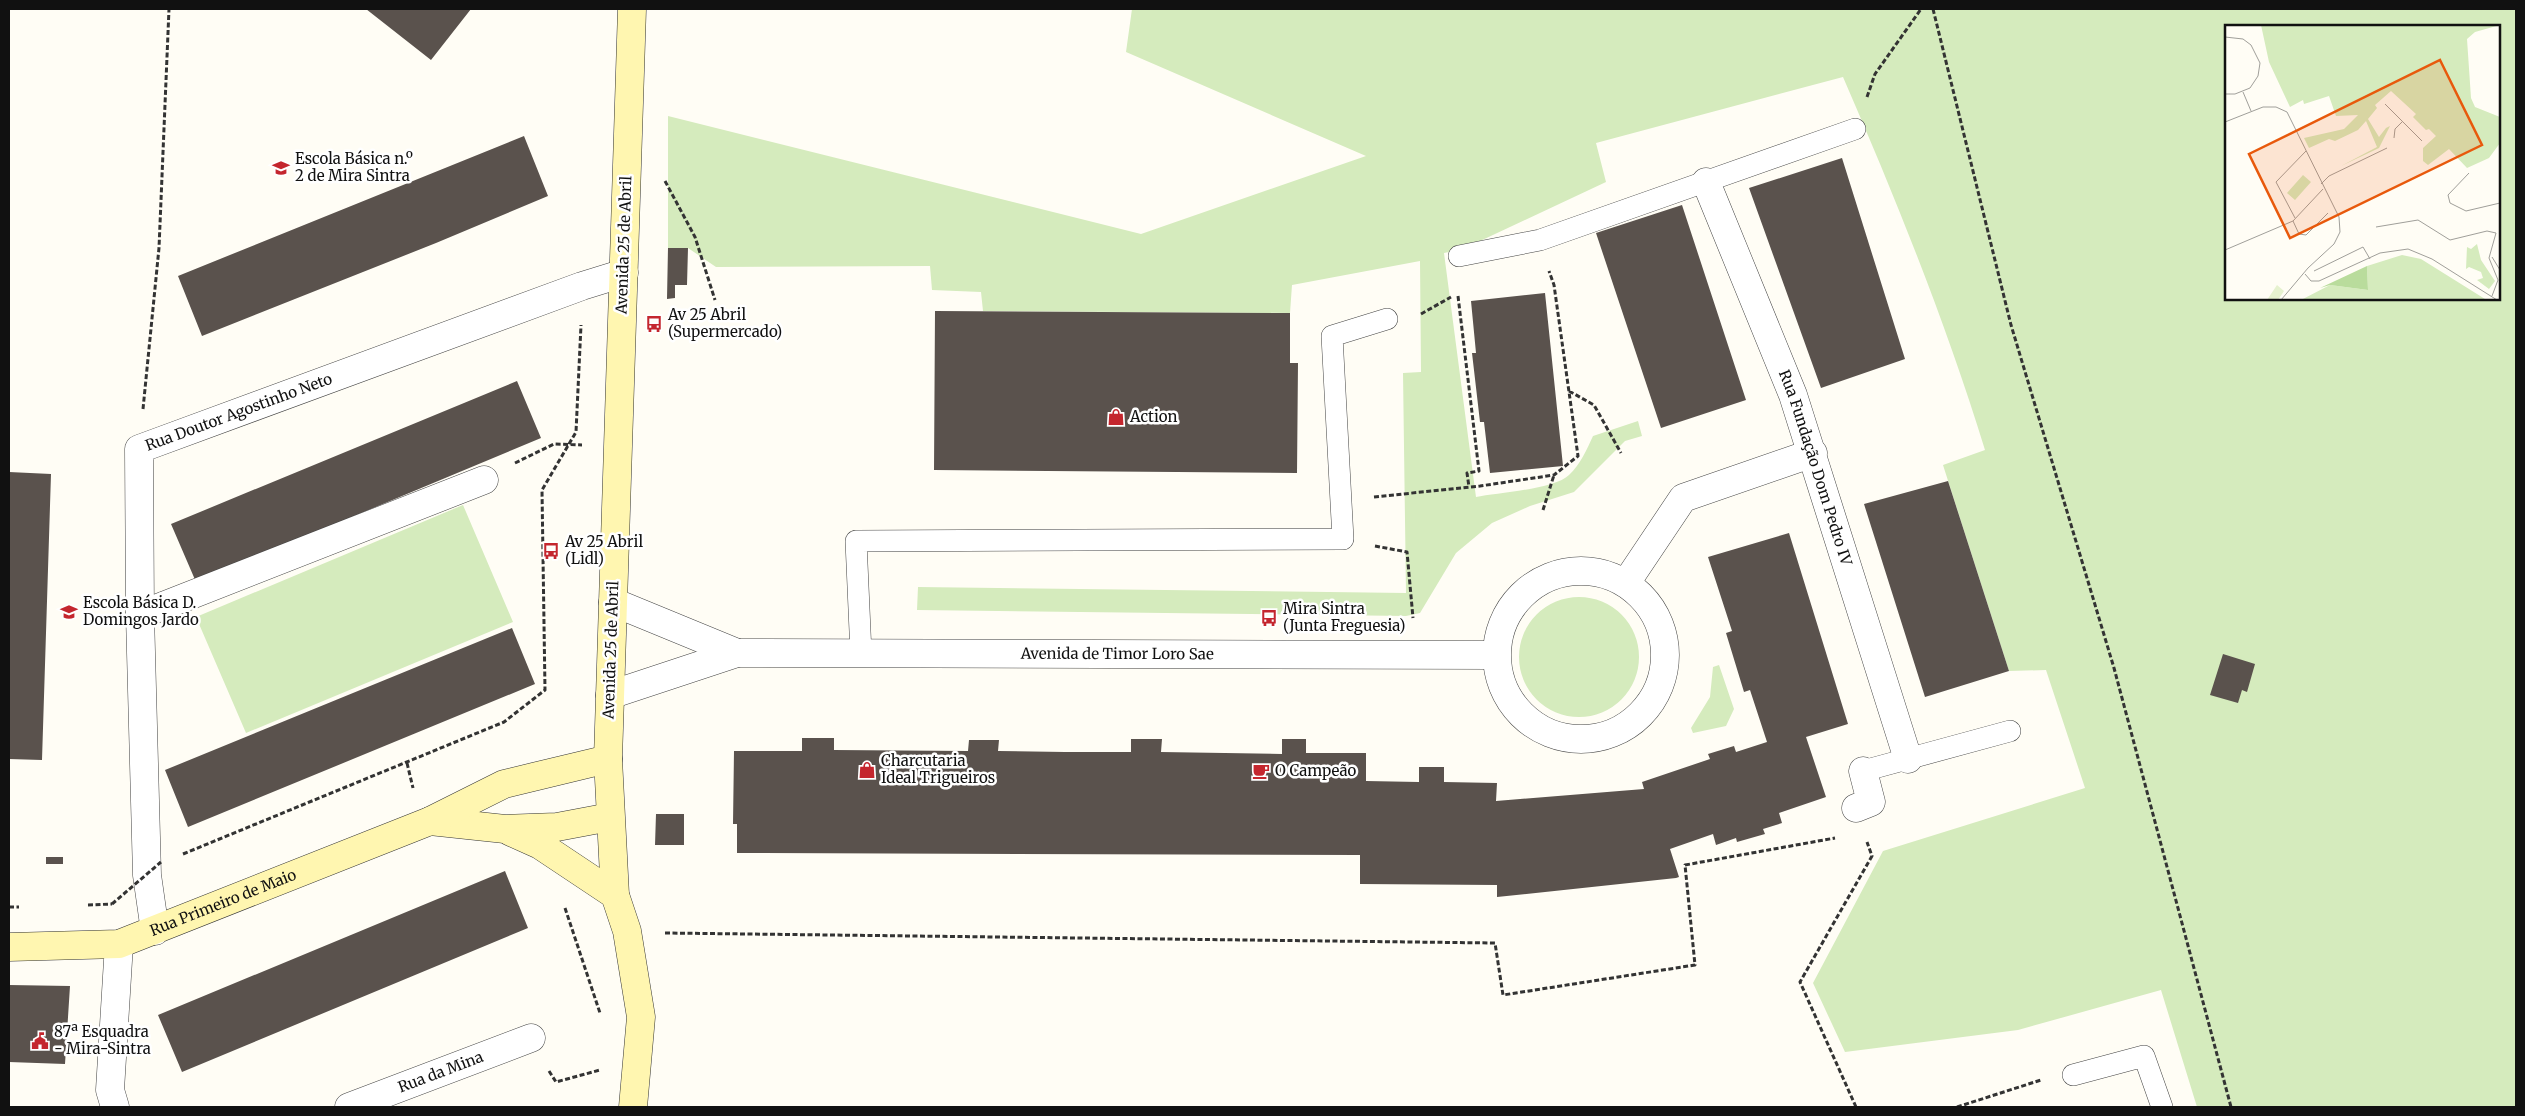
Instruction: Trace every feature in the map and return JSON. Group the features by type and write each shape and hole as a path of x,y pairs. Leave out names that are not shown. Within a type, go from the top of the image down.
{"street":[{"name":"Avenida 25 de Abril","path":"632,9 608,759 615,895 628,931 641,1017 633,1107"},
{"name":"Rua Fundação Dom Pedro IV","path":"1706,182 1793,395 1813,453 1908,759"},
{"name":"Rua Doutor Agostinho Neto","path":"155,931 154,868 140,615 139,449 582,286 624,273"},
{"path":"1626,583 1683,498 1813,453"},
{"path":"140,615 484,480"},
{"path":"1577,570 1603,573 1626,583 1650,605 1664,634 1666,665 1656,696 1636,721 1608,736 1576,740 1545,732 1520,713 1502,686 1496,655 1500,630 1512,606 1530,588 1552,576 1577,570"},
{"name":"Avenida de Timor Loro Sae","path":"613,602 737,652"},
{"name":"Avenida de Timor Loro Sae","path":"610,695 737,652 862,654 1496,655"},
{"name":"Rua Primeiro de Maio","path":"9,948 119,944 430,821 504,784 608,759"},
{"path":"1856,808 1871,802 1863,771"},
{"name":"Rua Primeiro de Maio","path":"430,821 505,829 557,827 610,817"},
{"path":"505,829 540,845 615,895"},
{"path":"115,1107 110,1090 119,944"},
{"name":"Rua da Mina","path":"349,1107 531,1038"}],"lane":[{"path":"1459,256 1540,240 1855,129"},
{"path":"862,654 856,540 1343,539 1332,336 1387,319"},
{"path":"1863,771 2010,732"},
{"path":"2073,1075 2144,1056 2162,1107"}],"path":[{"path":"139,449 160,248 169,9"},
{"path":"1855,129 1875,74 1921,9"},
{"path":"1933,9 2011,326 2114,668 2231,1107"},
{"path":"665,181 695,237 715,300"},
{"path":"1540,240 1554,285 1578,456 1554,476 1543,510"},
{"path":"1458,296 1479,471 1467,473 1470,487"},
{"path":"180,855 504,722 545,690 542,490 576,432 580,338"},
{"path":"1568,391 1594,405 1621,453"},
{"path":"484,480 554,444 618,446"},
{"path":"1342,500 1554,476"},
{"path":"1343,539 1407,552 1413,624"},
{"path":"407,763 412,786"},
{"path":"628,931 716,935 1495,943 1503,995 1695,965 1685,865 1841,837 1837,823 1856,808 1872,856 1800,982 1856,1107"},
{"path":"112,904 154,868 170,859"},
{"path":"562,901 570,918 602,1016"},
{"path":"570,1078 582,1073"},
{"path":"1957,1107 2033,1081 2073,1075"}],"green space":[{"path":"1132,9 2516,9 2516,1107 2197,1107 2161,990 2018,1030 1845,1052 1813,983 1883,851 2085,788 2046,670 2009,671 1943,465 1985,450 1937,308 1843,77 1596,143 1606,182 1463,249 1444,253 1476,497 1525,490 1562,480 1577,467 1593,436 1638,421 1642,436 1625,441 1574,492 1530,506 1492,523 1456,553 1420,613 1406,616 917,610 918,587 1406,593 1403,373 1421,372 1420,261 1292,285 1290,313 983,311 981,292 932,290 930,266 716,267 688,248 668,248 668,116 1141,234 1366,156 1126,52"},
{"path":"463,505 513,622 246,733 196,617"},
{"path":"1579,597 1602,601 1622,614 1635,634 1639,657 1635,680 1622,700 1602,713 1579,717 1556,713 1536,700 1523,680 1519,657 1523,634 1536,614 1556,601"},
{"path":"1719,665 1734,709 1726,726 1693,733 1691,728 1710,697 1713,667"}],"building":[{"path":"366,9 471,9 431,60"},
{"path":"524,136 548,196 436,243 202,336 178,276"},
{"path":"1842,158 1905,359 1821,388 1749,188"},
{"path":"1682,205 1746,400 1661,428 1596,233"},
{"path":"668,248 688,248 687,285 675,285 675,298 667,299"},
{"path":"1545,293 1563,466 1490,473 1484,422 1480,422 1472,353 1476,353 1471,301"},
{"name":"Action","path":"935,311 1290,313 1290,363 1298,363 1297,473 934,470"},
{"path":"517,381 541,438 196,582 171,524"},
{"path":"9,472 51,474 42,760 9,759"},
{"path":"1948,481 2009,671 1925,697 1864,504"},
{"path":"1789,533 1848,724 1806,737 1826,797 1779,813 1782,823 1763,829 1765,834 1737,842 1736,838 1716,845 1713,834 1670,849 1679,877 1676,878 1497,897 1497,885 1360,884 1360,855 737,853 737,824 733,824 734,751 802,751 802,738 834,738 834,750 968,751 969,740 999,740 998,751 1065,752 1131,752 1131,739 1162,739 1161,752 1282,754 1282,739 1306,739 1306,753 1366,753 1366,781 1419,782 1419,767 1444,767 1444,782 1497,783 1496,801 1644,789 1642,782 1710,759 1708,754 1734,746 1736,752 1767,742 1750,690 1744,692 1726,633 1732,631 1708,557"},
{"path":"512,628 535,684 188,827 165,770"},
{"path":"2223,654 2255,664 2247,692 2242,690 2238,703 2210,695"},
{"path":"656,814 684,814 684,845 655,845"},
{"path":"46,857 63,857 63,864 46,864"},
{"path":"505,871 528,928 182,1072 158,1015"},
{"name":"87ª Esquadra - Mira-Sintra","path":"9,985 70,986 65,1064 9,1062"}],"place":[{"name":"Escola Básica n.º 2 de Mira Sintra","path":"281,168"},
{"name":"Av 25 Abril (Supermercado)","path":"654,324"},
{"name":"Action","path":"1116,417"},
{"name":"Av 25 Abril (Lidl)","path":"551,551"},
{"name":"Escola Básica D. Domingos Jardo","path":"69,612"},
{"name":"Mira Sintra (Junta Freguesia)","path":"1269,618"},
{"name":"Charcutaria Ideal Trigueiros","path":"867,770"},
{"name":"O Campeão","path":"1261,771"},
{"name":"87ª Esquadra - Mira-Sintra","path":"40,1041"}]}
